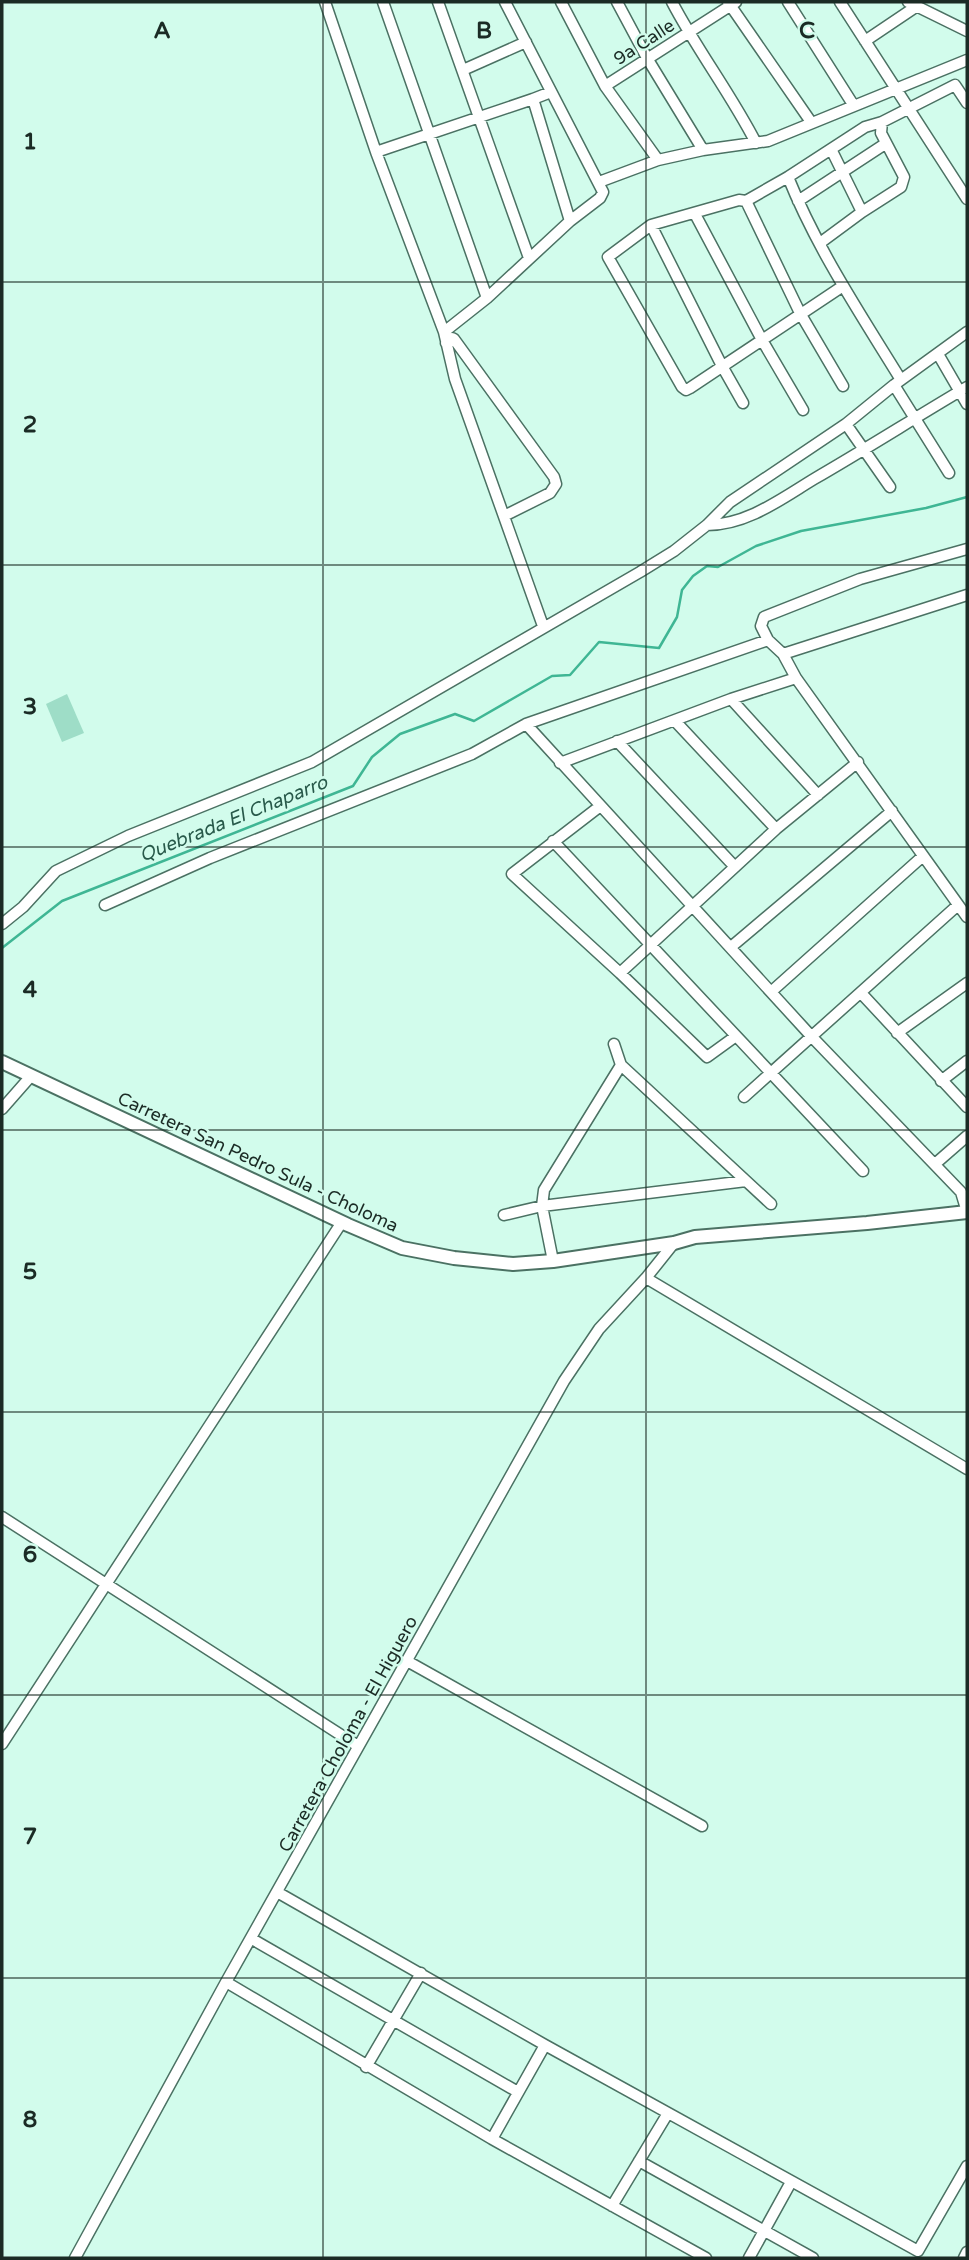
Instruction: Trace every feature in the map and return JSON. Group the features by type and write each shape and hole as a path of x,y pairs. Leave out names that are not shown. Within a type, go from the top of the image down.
{"main road":[{"name":"Carretera San Pedro Sula - Choloma","path":"2,1062 342,1222 402,1248 454,1258 513,1264 553,1261 674,1243 695,1237 967,1212"},
{"name":"Carretera San Pedro Sula - Choloma","path":"674,1243 694,1245 967,1219"}],"street":[{"path":"325,2 376,152 445,337 455,379 543,626"},
{"path":"383,2 487,298"},
{"path":"438,2 529,258"},
{"path":"445,337 570,221 600,198 603,192 505,2"},
{"path":"561,2 605,86 658,160"},
{"path":"617,2 647,58 704,150"},
{"path":"672,2 741,115 755,143"},
{"path":"788,2 854,106"},
{"path":"840,2 967,199"},
{"path":"731,3 811,122"},
{"name":"9a Calle","path":"605,86 731,3"},
{"path":"865,40 912,4 967,31"},
{"path":"463,71 526,43"},
{"path":"599,181 658,160 755,143 788,134 811,122 967,60"},
{"path":"843,286 686,390 608,257 651,225 739,200 747,201 865,127 882,122 955,85 967,103"},
{"path":"376,152 551,92"},
{"path":"533,99 570,221"},
{"path":"820,243 901,187 904,182 904,177 885,144 881,133 882,122"},
{"path":"798,201 885,144"},
{"path":"831,149 862,212"},
{"path":"788,177 798,201 898,383 914,418 949,473"},
{"path":"747,201 800,313 843,386"},
{"path":"695,214 762,340 803,410"},
{"path":"651,225 743,402"},
{"path":"2,924 56,871 128,836 312,762 640,572 674,551 707,525 730,502 846,424 967,332"},
{"path":"445,337 454,339 554,477 556,484 550,493 505,516"},
{"path":"938,355 963,389 967,404"},
{"path":"707,525 726,525 751,516 963,389"},
{"path":"846,424 890,487"},
{"path":"966,552 860,579 764,617 761,626 768,640 783,654 796,678 967,917"},
{"path":"783,654 967,595"},
{"path":"105,905 210,858 472,754 526,724 768,640"},
{"path":"560,763 731,699 796,678"},
{"path":"731,699 818,795"},
{"path":"675,721 776,829"},
{"path":"526,724 812,1037 934,1164 964,1190 967,1212"},
{"path":"617,741 735,867"},
{"path":"620,973 776,829 858,762"},
{"path":"599,807 512,874 707,1057 736,1036"},
{"path":"731,947 892,811"},
{"path":"553,841 863,1171"},
{"path":"772,991 923,856"},
{"path":"744,1097 958,905"},
{"path":"897,1033 967,982"},
{"path":"861,993 967,1107"},
{"path":"614,1044 621,1065 771,1204"},
{"path":"941,1081 967,1061"},
{"path":"553,1261 542,1206 544,1190 621,1065"},
{"path":"2,1108 31,1076"},
{"path":"934,1164 967,1136"},
{"path":"504,1214 542,1206 746,1181"},
{"path":"2,1744 342,1222"},
{"name":"Carretera Choloma - El Higuero","path":"75,2258 226,1982 564,1381 599,1329 674,1243"},
{"path":"646,1278 967,1469"},
{"path":"2,1517 358,1746"},
{"path":"407,1661 702,1826"},
{"path":"277,1892 545,2045 918,2250 967,2166"},
{"path":"252,1939 518,2092"},
{"path":"366,2067 421,1973"},
{"path":"226,1982 366,2067 706,2258"},
{"path":"492,2139 545,2045"},
{"path":"612,2206 668,2113"},
{"path":"639,2161 813,2258"},
{"path":"749,2258 791,2182"},
{"path":"964,2258 967,2252"}],"green space":[{"path":"67,694 84,733 62,742 46,704"}],"waterway":[{"name":"Quebrada El Chaparro","path":"2,948 62,901 353,786 372,757 400,734 455,714 474,721 552,676 570,675 599,642 659,648 677,617 682,590 693,576 707,566 718,567 756,546 801,531 926,508 967,497"}]}
